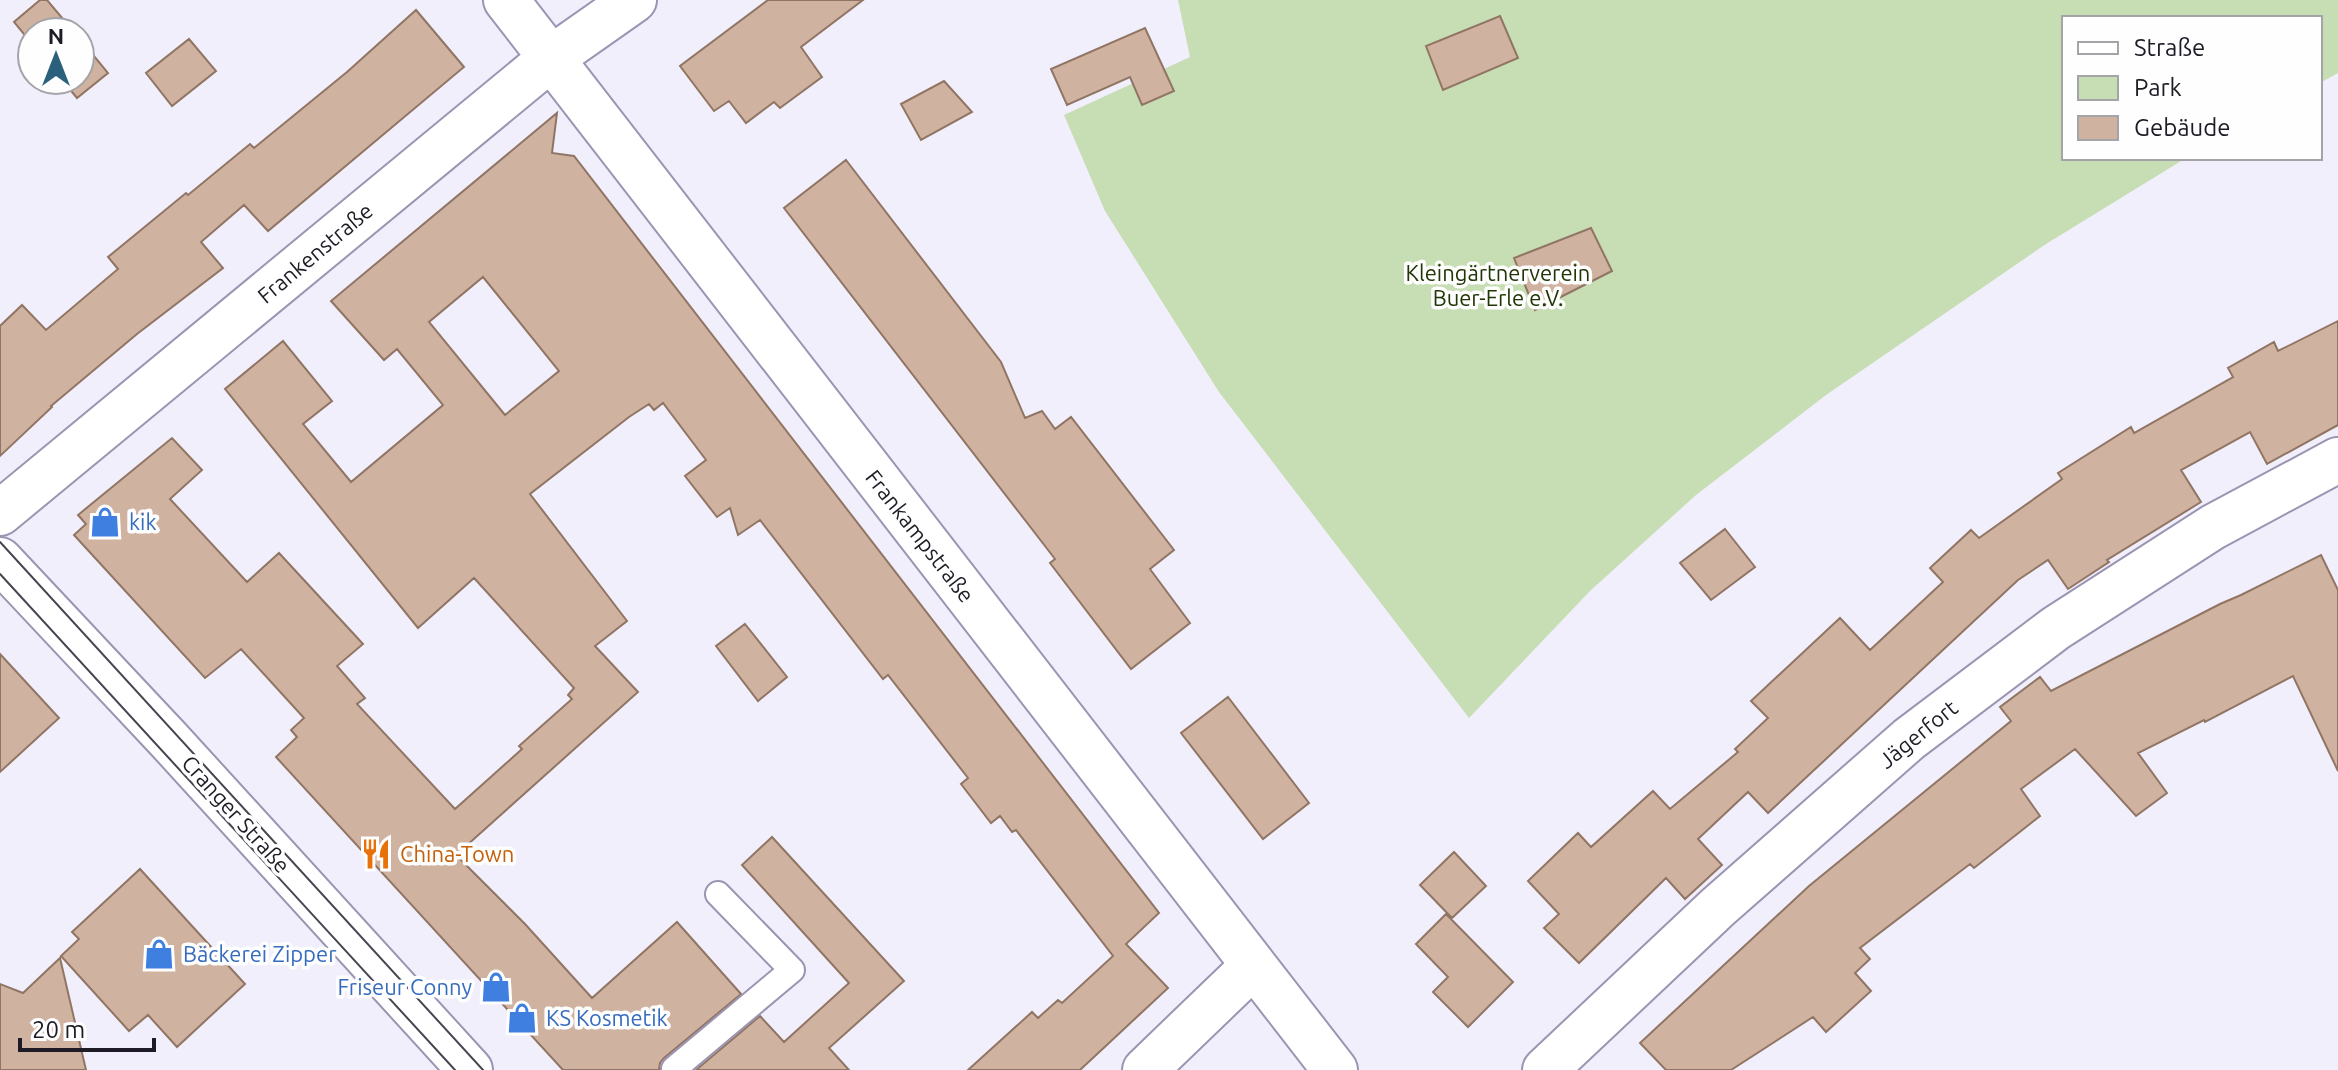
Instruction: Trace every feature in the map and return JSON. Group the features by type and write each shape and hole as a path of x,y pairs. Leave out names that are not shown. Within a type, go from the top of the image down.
{"street":[{"name":"Frankampstraße","path":"506,0 1335,1070"},
{"name":"Frankenstraße","path":"0,513 550,59 634,0"},
{"name":"Jägerfort","path":"1545,1070 1718,907 1909,739 2056,628 2213,527 2338,460"},
{"name":"Cranger Straße","path":"0,560 470,1070"},
{"path":"1145,1070 1253,966"}],"lane":[{"path":"674,1069 792,970 718,894"}],"green space":[{"name":"Kleingärtnerverein Buer-Erle e.V.","path":"1178,0 2338,0 2338,73 2322,82 2322,16 2062,16 2062,160 2183,160 2046,244 1826,395 1696,495 1590,591 1469,718 1219,392 1105,211 1064,115 1190,57"}],"building":[{"path":"40,0 47,0 60,16 21,16"},
{"path":"768,0 863,0 801,47 822,77 780,108 774,102 746,123 729,101 714,111 680,66"},
{"path":"416,10 464,67 268,231 244,205 201,242 223,268 51,406 0,456 0,326 22,305 46,330 118,269 108,257 250,144 254,148 347,72"},
{"path":"1500,16 1518,58 1443,90 1426,46"},
{"path":"1145,28 1174,91 1142,105 1130,77 1067,105 1051,69"},
{"path":"189,39 216,71 172,106 146,73"},
{"path":"96,58 108,73 96,83"},
{"path":"944,81 972,112 921,140 901,104"},
{"path":"557,113 552,153 574,156 1159,913 1126,944 1168,988 1080,1070 968,1070 1032,1012 1038,1018 1058,1000 1062,1003 1113,956 1016,830 1012,832 1000,816 991,823 961,784 968,778 888,675 883,679 760,520 738,535 730,508 717,517 685,476 706,460 663,403 654,410 649,404 530,494 627,621 595,646 638,692 456,855 525,924 592,998 677,922 741,994 664,1058 659,1070 563,1070 276,757 297,737 291,730 304,718 241,649 205,678 74,535 86,524 78,515 172,438 202,470 170,499 247,582 279,553 363,644 337,666 365,698 357,704 455,809 522,749 519,746 572,699 568,695 574,688 474,578 418,628 225,389 283,341 332,401 303,424 351,482 443,405 397,349 384,360 331,301","holes":["483,277 559,371 505,415 429,322"]},
{"path":"846,160 1001,362 1025,418 1042,411 1055,429 1071,417 1174,550 1150,569 1190,623 1131,669 1050,563 1055,559 784,208"},
{"path":"1591,228 1612,271 1535,310 1514,258"},
{"path":"2338,321 2338,425 2267,464 2250,432 2181,470 2201,502 2107,560 2109,562 2068,589 2048,560 2018,580 1768,813 1748,792 1698,839 1722,865 1685,899 1666,878 1579,963 1544,928 1559,914 1528,881 1578,833 1591,847 1653,791 1670,809 1738,752 1735,749 1768,718 1751,701 1840,618 1870,650 1943,582 1930,568 1971,530 1979,538 2062,479 2058,473 2131,427 2134,433 2233,377 2228,368 2274,342 2278,351"},
{"path":"1725,529 1755,567 1711,600 1680,563"},
{"path":"2321,555 2338,590 2338,771 2293,676 2138,753 2167,793 2136,816 2075,749 2021,789 2040,816 1974,868 1970,864 1860,948 1870,959 1855,973 1871,991 1826,1032 1813,1017 1731,1070 1666,1070 1640,1043 1809,886 2011,721 2000,707 2040,677 2051,691"},
{"path":"745,624 787,677 758,701 716,646"},
{"path":"0,654 59,718 0,772"},
{"path":"1228,697 1309,803 1263,839 1181,733"},
{"path":"772,837 904,981 829,1048 849,1070 696,1070 760,1016 784,1042 849,983 742,865"},
{"path":"1454,852 1486,886 1452,918 1420,885"},
{"path":"140,869 245,984 177,1047 148,1015 129,1031 61,956 79,939 72,932"},
{"path":"1446,914 1513,982 1468,1027 1433,992 1448,977 1416,944"},
{"path":"60,958 86,1070 0,1070 0,984 23,993"}],"tram line":[{"path":"0,542 483,1070"},
{"path":"0,574 455,1070"}],"place":[{"name":"kik","path":"105,522"},
{"name":"China-Town","path":"376,854"},
{"name":"Bäckerei Zipper","path":"159,954"},
{"name":"Friseur Conny","path":"496,987"},
{"name":"KS Kosmetik","path":"522,1018"}]}
